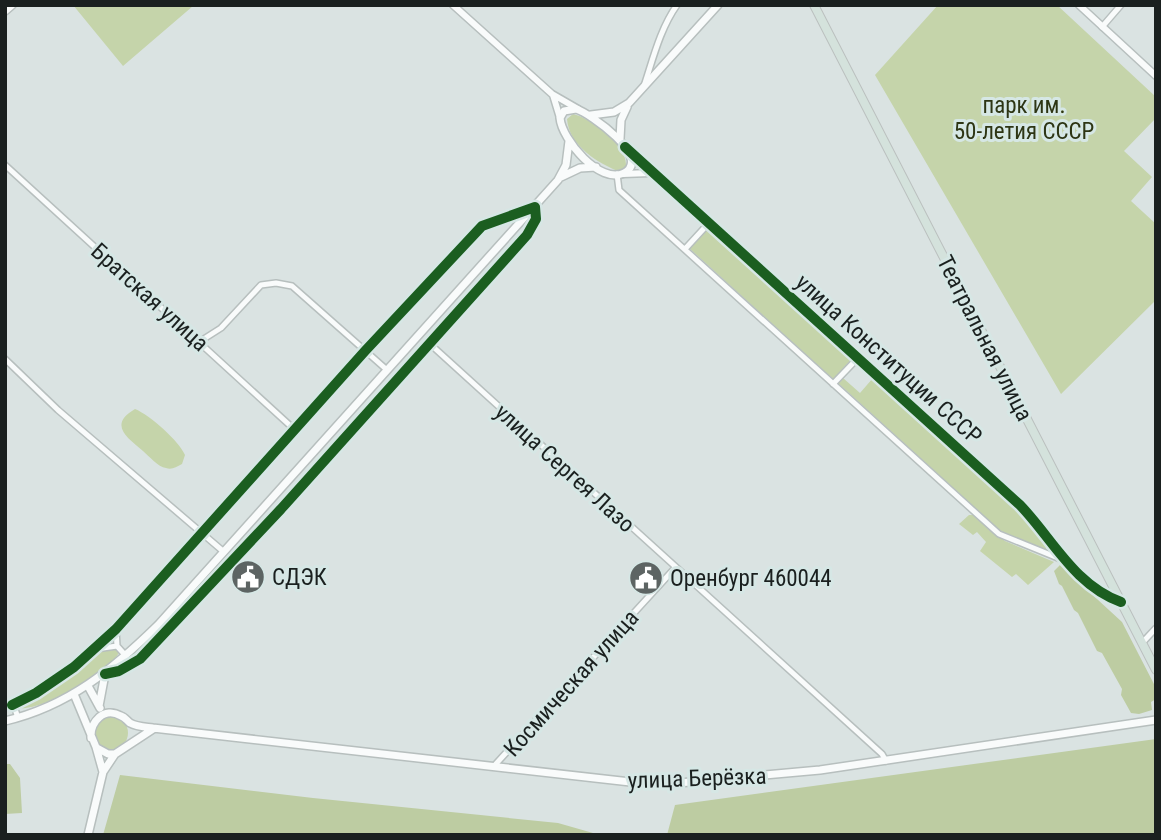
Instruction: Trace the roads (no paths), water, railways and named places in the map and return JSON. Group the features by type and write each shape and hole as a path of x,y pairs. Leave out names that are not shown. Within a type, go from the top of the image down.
{"main road":[{"path":"5,11 12,5"},
{"path":"590,115 614,112 629,103 718,5"},
{"name":"Театральная улица","path":"814,5 1156,670"},
{"path":"623,144 607,127 581,110 567,110 561,118 561,126 569,141 585,160 596,167 619,174 628,170 631,162 623,144 621,120 629,103"},
{"path":"5,721 54,705 88,686 126,656 158,625 558,180 566,165 569,141"},
{"path":"558,180 570,171 596,167"},
{"path":"99,706 105,674"},
{"path":"88,686 103,714"},
{"path":"74,694 96,747 103,772"},
{"path":"91,738 93,724 103,714 120,715 129,723 131,741"},
{"name":"улица Берёзка","path":"129,723 153,728 657,785 738,779 886,761 1153,719"},
{"path":"88,835 103,772 115,754 153,728"},
{"path":"96,747 108,754 115,754"}],"street":[{"path":"453,5 552,94 581,110"},
{"path":"643,88 656,47 677,5"},
{"path":"1079,5 1156,76"},
{"path":"1102,27 1121,5"},
{"path":"552,94 561,118"},
{"name":"улица Конституции СССР","path":"623,144 655,176 1020,505 1062,560 1101,592 1121,602"},
{"name":"Братская улица","path":"5,165 295,430"},
{"path":"655,176 645,172 619,174 619,190 999,534 1062,560"},
{"path":"18,718 8,704 57,679 96,649 116,629 365,351 482,226 535,207 536,219 527,235 254,538 140,659 119,671 105,674"},
{"path":"685,249 708,224"},
{"path":"199,342 221,328 261,285 276,283 292,286 387,370"},
{"name":"улица Сергея Лазо","path":"430,344 817,694 882,754 886,761"},
{"path":"5,359 58,410 224,552"},
{"path":"833,384 857,359"},
{"path":"333,431 342,440"},
{"name":"Космическая улица","path":"494,766 676,568"},
{"path":"1142,643 1156,628"},
{"path":"116,629 117,646 126,656"},
{"path":"96,649 117,646"}],"place":[{"name":"СДЭК","path":"248,577"},
{"name":"Оренбург 460044","path":"646,578"}],"park label":[{"name":"парк им. 50-летия СССР","path":"1024,118"}]}
